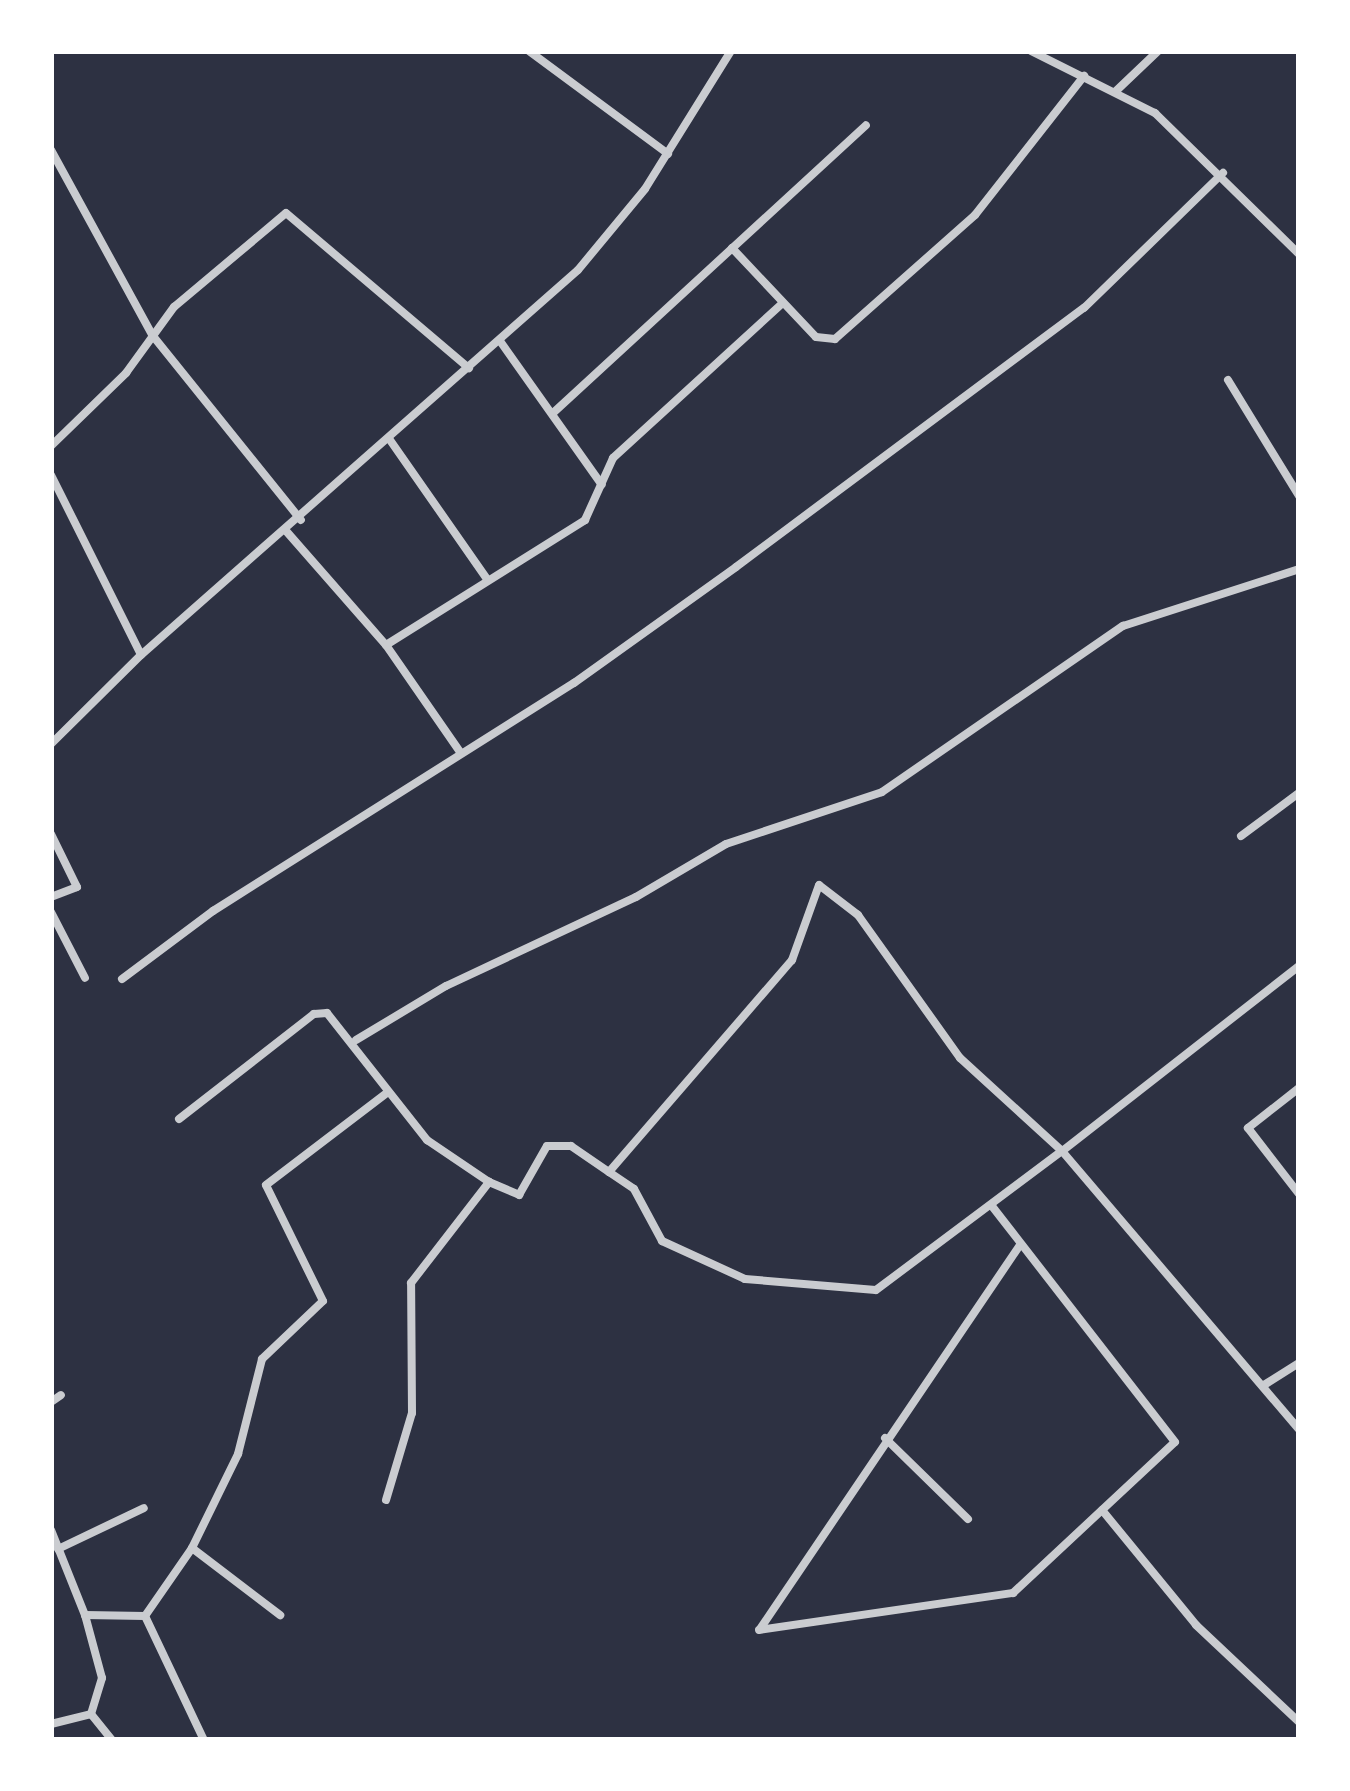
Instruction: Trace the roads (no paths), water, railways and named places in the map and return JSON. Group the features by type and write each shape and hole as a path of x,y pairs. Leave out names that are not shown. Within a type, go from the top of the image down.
{"street":[{"path":"529,51 668,154"},
{"path":"52,739 141,655 301,520 500,341 601,244 668,154 731,51"},
{"path":"1031,51 1155,113 1222,173 1299,254"},
{"path":"1115,91 1158,51"},
{"path":"732,248 816,337 841,336 975,215 1084,76"},
{"path":"553,413 866,125"},
{"path":"51,150 153,337 301,520"},
{"path":"122,980 213,910 605,661 1062,325 1222,173"},
{"path":"51,446 153,337 174,307 286,213 469,368"},
{"path":"386,645 585,520 620,450 782,303"},
{"path":"500,341 602,484"},
{"path":"1228,380 1299,496"},
{"path":"390,440 488,579"},
{"path":"51,475 141,655"},
{"path":"287,532 386,645 460,752"},
{"path":"356,1040 446,986 636,898 726,844 883,792 1123,626 1299,569"},
{"path":"1241,836 1299,793"},
{"path":"51,834 77,887 51,897"},
{"path":"609,1172 791,960 819,885 858,915 960,1058 1062,1150 1299,1429"},
{"path":"51,912 85,978"},
{"path":"179,1119 314,1014 335,1016 388,1092 440,1154 489,1182 519,1195 547,1146 571,1146 634,1189 662,1241 745,1279 876,1290 1299,966"},
{"path":"1299,1088 1248,1128 1299,1194"},
{"path":"145,1616 192,1549 238,1454 262,1359 323,1301 266,1185 388,1092"},
{"path":"386,1500 412,1413 411,1283 424,1256 489,1182"},
{"path":"991,1204 1175,1442 1013,1593 759,1630 1021,1244"},
{"path":"1264,1385 1299,1363"},
{"path":"51,1402 61,1395"},
{"path":"885,1438 968,1519"},
{"path":"58,1549 144,1508"},
{"path":"1102,1510 1196,1625 1299,1722"},
{"path":"51,1530 85,1615 102,1678 92,1714"},
{"path":"192,1549 280,1615"},
{"path":"85,1615 145,1616"},
{"path":"145,1616 204,1740"},
{"path":"51,1724 92,1714"},
{"path":"92,1714 112,1740"}]}
